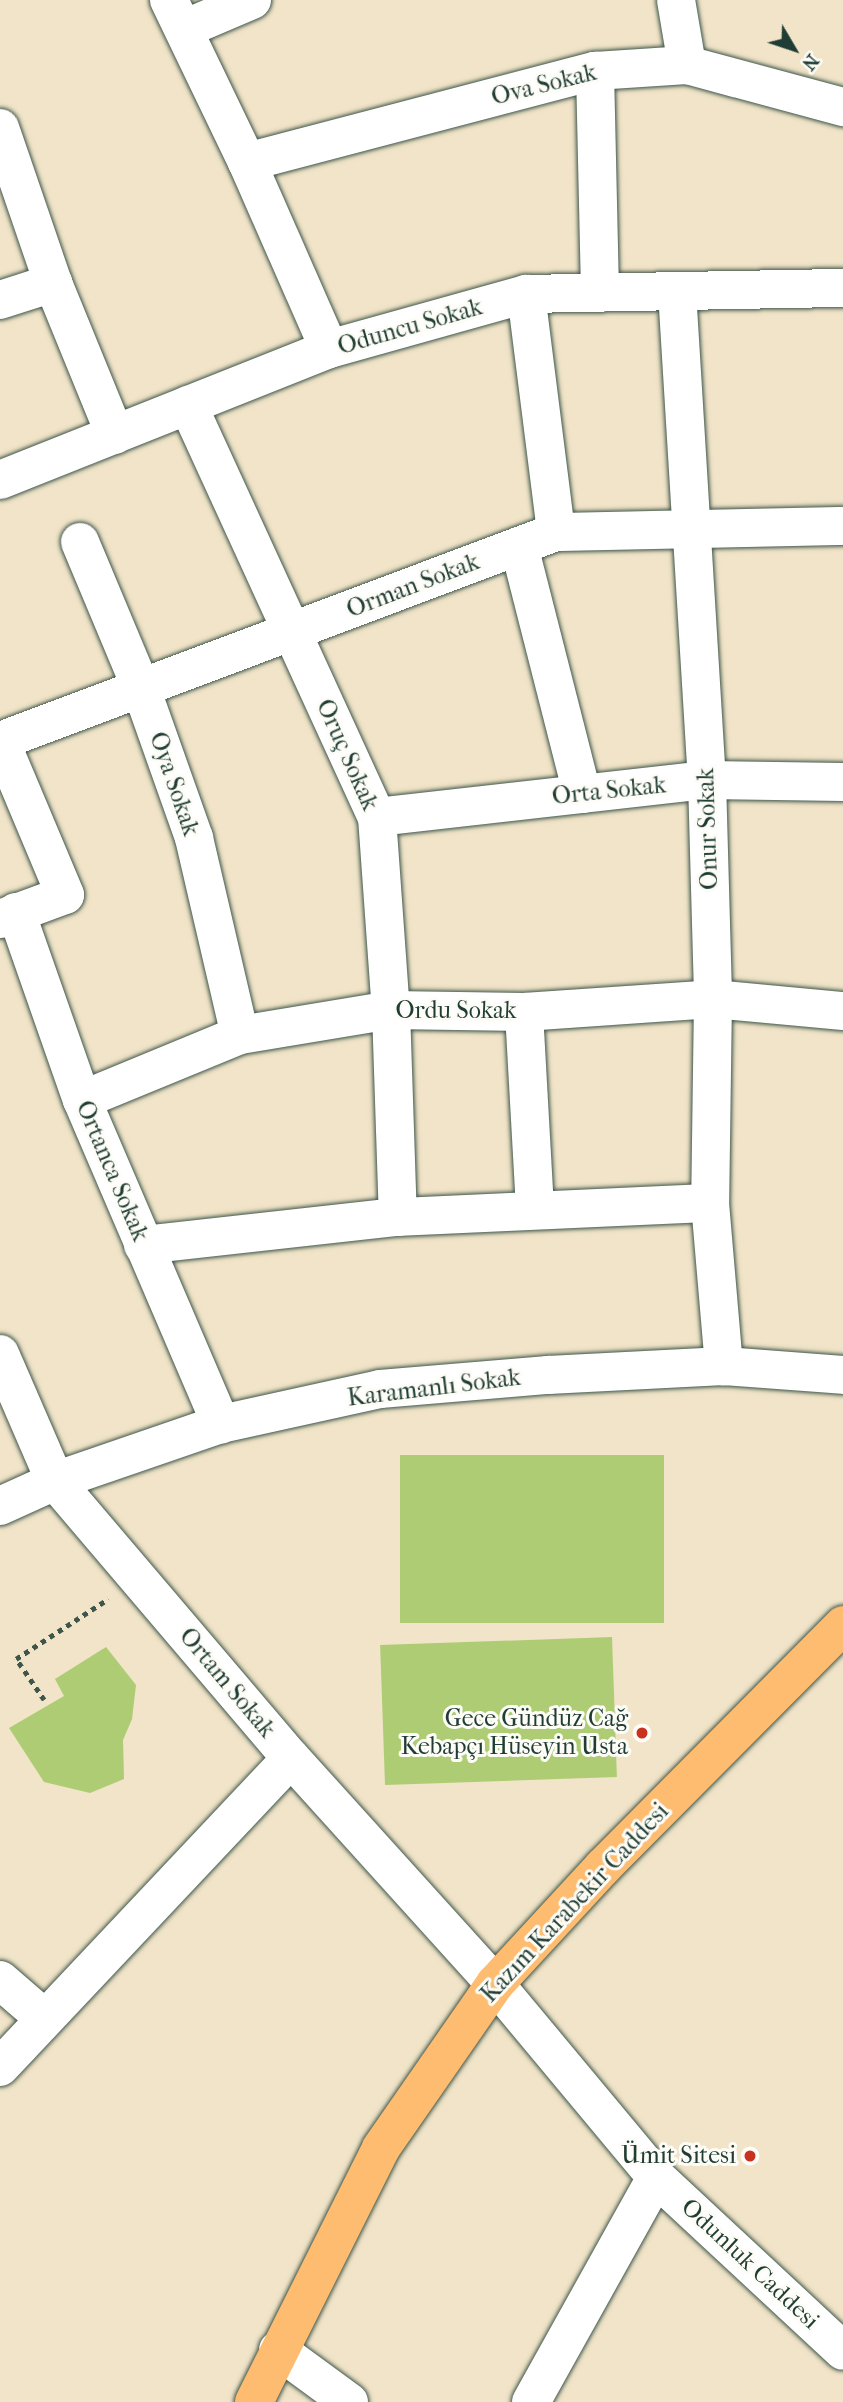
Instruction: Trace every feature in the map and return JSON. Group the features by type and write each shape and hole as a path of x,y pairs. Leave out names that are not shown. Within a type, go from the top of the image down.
{"main road":[{"name":"Kazım Karabekir Caddesi","path":"254,2402 381,2148 495,1984 612,1857 843,1625"}],"street":[{"path":"252,0 177,15 247,162 329,349"},
{"path":"676,0 687,65"},
{"name":"Ova Sokak","path":"247,162 595,71 687,65 843,107"},
{"path":"595,71 600,293"},
{"path":"0,128 53,283 115,435"},
{"path":"0,300 53,283"},
{"name":"Oduncu Sokak","path":"0,480 329,349 526,294 843,288"},
{"name":"Onur Sokak","path":"677,291 689,531 707,780 713,999 710,1203 724,1366"},
{"path":"526,294 556,532"},
{"name":"Oruç Sokak","path":"188,405 377,817 391,1010 398,1217"},
{"name":"Orman Sokak","path":"0,740 556,532 843,526"},
{"name":"Oya Sokak","path":"79,542 141,688 194,838 240,1035"},
{"path":"519,546 582,794"},
{"path":"0,740 65,895 8,915"},
{"name":"Orta Sokak","path":"377,817 707,780 843,782"},
{"name":"Ortanca Sokak","path":"8,915 82,1100 221,1424"},
{"name":"Ordu Sokak","path":"82,1100 240,1035 391,1010 524,1012 713,999 843,1012"},
{"path":"524,1012 535,1209"},
{"path":"143,1245 398,1217 710,1203"},
{"name":"Ortam Sokak","path":"0,1354 55,1481 291,1758 495,1984"},
{"name":"Karamanlı Sokak","path":"0,1506 55,1481 221,1424 380,1389 548,1375 724,1366 843,1375"},
{"path":"0,2067 291,1758"},
{"path":"0,1980 44,2018"},
{"name":"Odunluk Caddesi","path":"495,1984 656,2177 843,2351"},
{"path":"531,2402 656,2177"},
{"path":"278,2350 349,2402"}],"path":[{"path":"44,1700 16,1659 95,1609 136,1576"}],"green space":[{"path":"400,1455 664,1455 664,1623 400,1623"},
{"path":"612,1637 617,1777 385,1785 380,1645"},
{"path":"106,1647 136,1685 132,1719 123,1740 124,1779 90,1793 44,1782 9,1728 64,1696 55,1679"}],"place":[{"name":"Gece Gündüz Cağ Kebapçı Hüseyin Usta","path":"642,1733"},
{"name":"Ümit Sitesi","path":"750,2156"}]}
